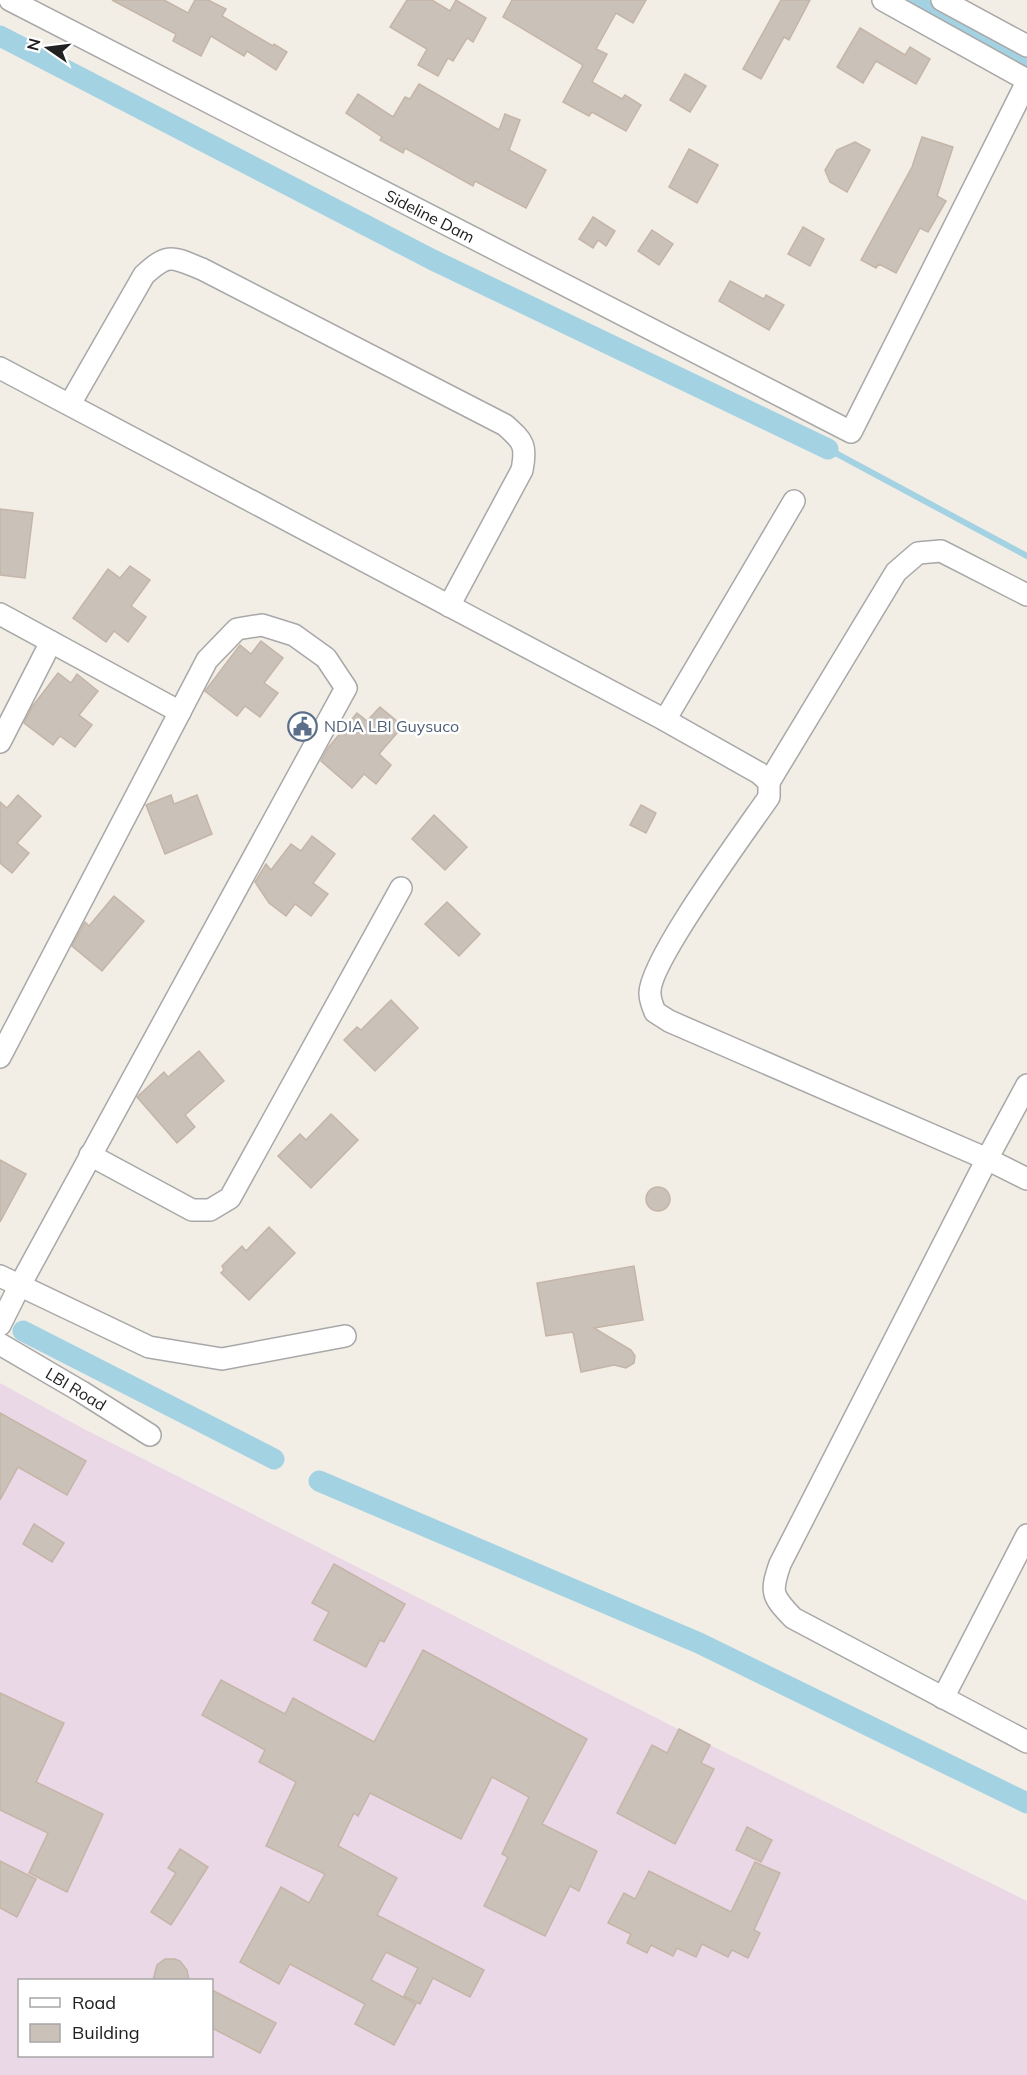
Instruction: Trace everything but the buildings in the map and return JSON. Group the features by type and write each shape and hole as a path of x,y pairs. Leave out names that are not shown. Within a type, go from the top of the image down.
{"street":[{"path":"883,0 1027,81"},
{"path":"942,0 1027,46"},
{"name":"Sideline Dam","path":"13,1 853,428 1027,81"},
{"path":"70,404 144,275 159,261 174,258 202,269 505,425 522,440 525,455 522,470 449,606"},
{"path":"0,368 665,720 759,772 769,782"},
{"path":"665,720 794,501"},
{"path":"1027,595 941,551 918,553 896,572 769,782 769,797 658,964 649,993 655,1012 669,1021 987,1159 1027,1179"},
{"path":"0,614 180,712"},
{"path":"0,1057 207,660 237,629 262,625 294,635 326,658 346,688 1,1322"},
{"path":"0,742 51,642"},
{"path":"90,1155 192,1210 210,1210 230,1198 401,888"},
{"path":"1027,1085 780,1564 773,1584 776,1600 793,1618 1027,1742"},
{"path":"0,1276 15,1294 149,1347 222,1359 345,1336"},
{"name":"LBI Road","path":"0,1344 150,1435"},
{"path":"943,1698 1027,1535"}],"shaded area":[{"path":"0,1383 84,1429 710,1745 1027,1901 1027,2075 0,2075"}],"waterway":[{"path":"907,0 1027,65"},
{"path":"0,36 433,260 828,449"},
{"path":"828,449 1027,556"},
{"path":"23,1331 274,1459"},
{"path":"319,1481 699,1643 1027,1803"}],"place":[{"name":"NDIA LBI Guysuco","path":"303,726"}]}
